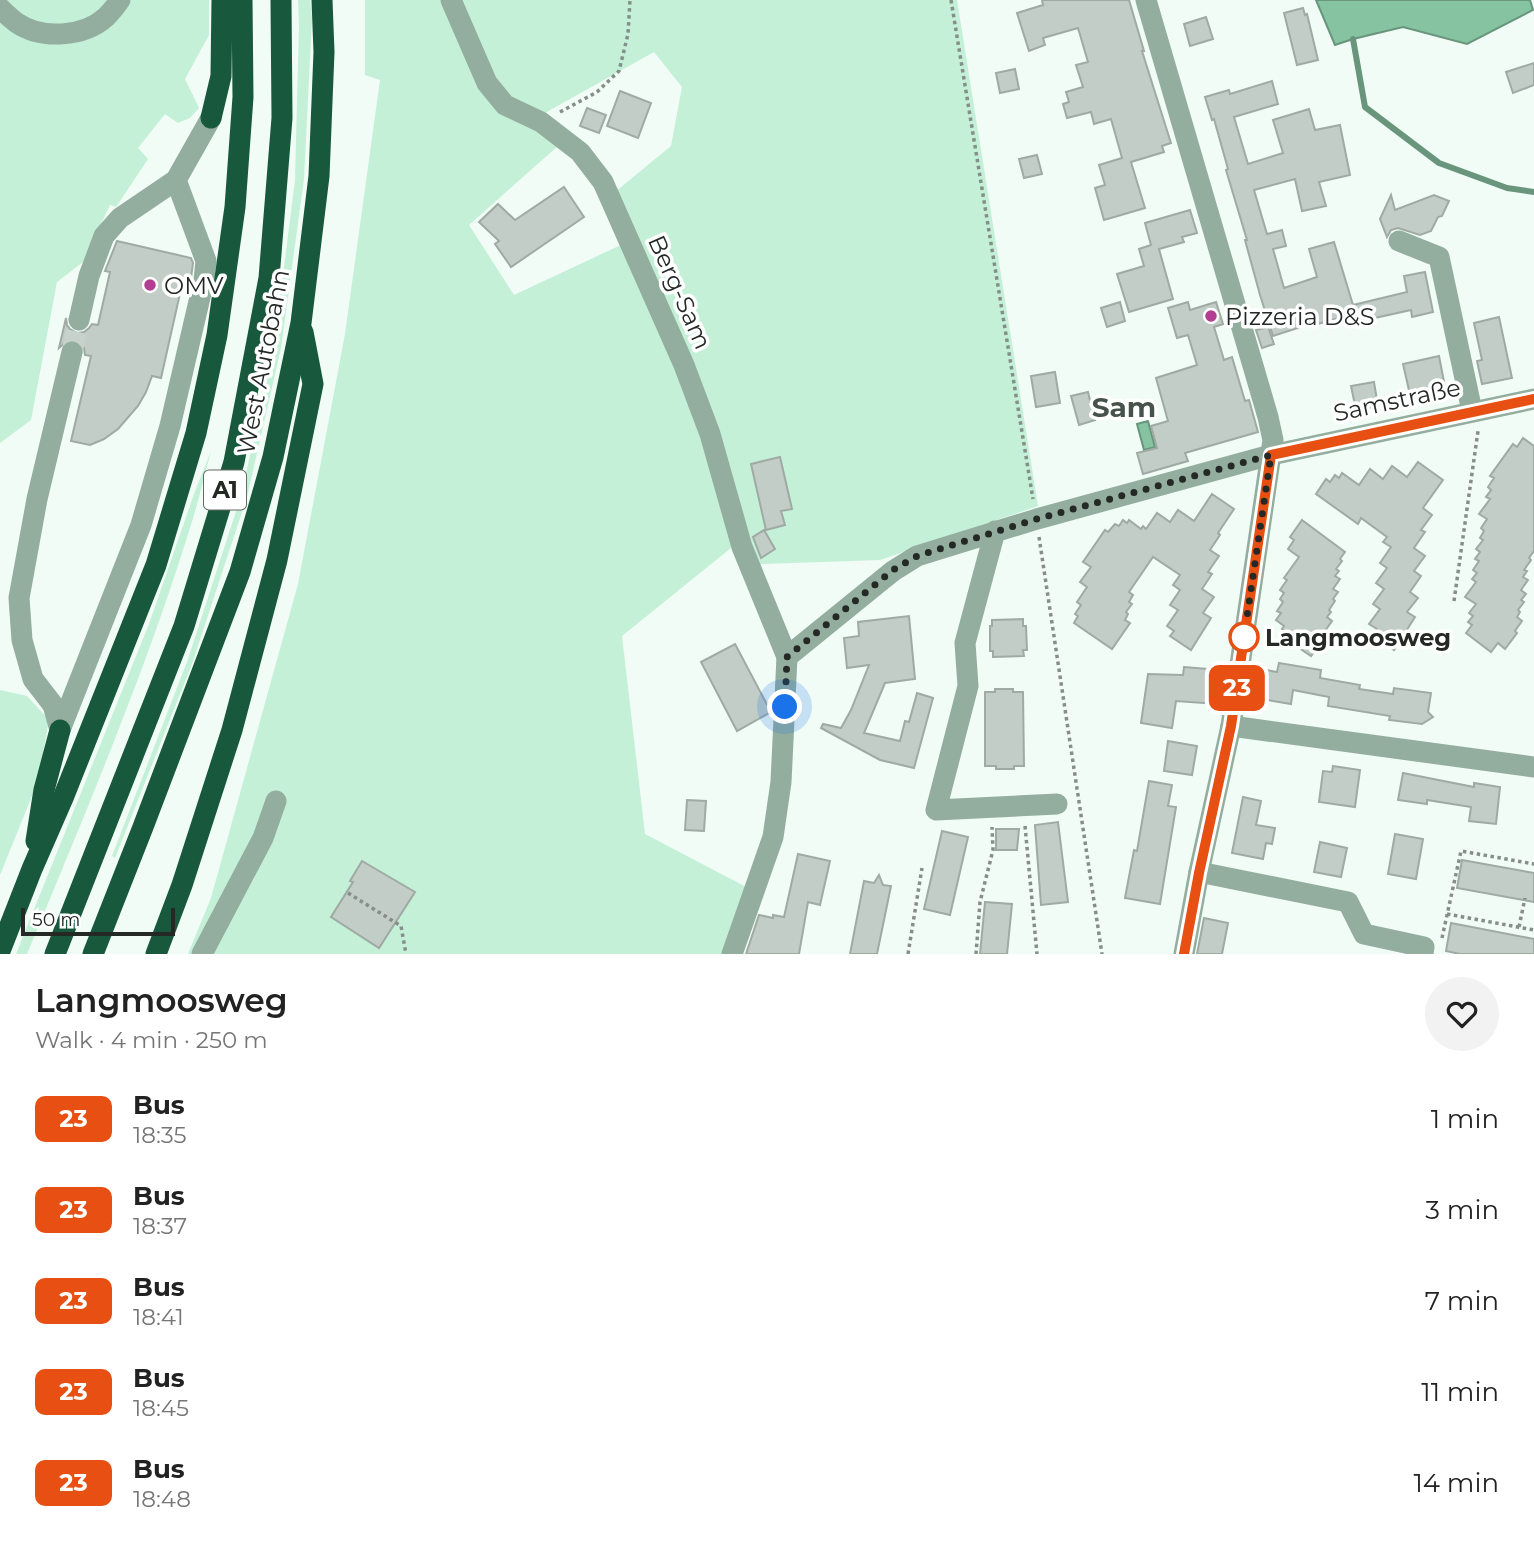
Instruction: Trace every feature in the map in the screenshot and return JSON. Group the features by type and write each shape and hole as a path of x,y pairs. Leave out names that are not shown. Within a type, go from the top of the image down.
{"highway":[{"path":"211,118 221,76 222,0"},
{"path":"0,951 156,565 197,433 217,335 235,207 243,97 242,0"},
{"name":"West Autobahn","path":"55,954 184,626 234,462 269,278 282,118 281,0"},
{"name":"West Autobahn","path":"93,954 240,572 273,457 301,323 319,176 324,52 322,0"},
{"path":"156,954 182,885 233,730 277,560 313,384 301,323"},
{"path":"32,869 44,790 60,730"}],"street":[{"path":"0,8 18,24 43,32 60,33 85,31 105,18 120,0"},
{"name":"Berg-Sam","path":"451,0 487,83 505,105 541,122 580,152 603,182 684,365 710,434 742,547 787,657"},
{"path":"1146,0 1272,416 1273,440 1231,726 1184,954"},
{"path":"79,320 89,276 104,236 121,218 176,180 211,118"},
{"path":"60,730 141,526 170,426 204,280 206,261 176,180"},
{"path":"1399,241 1439,257 1476,416"},
{"path":"60,730 53,705 33,679 22,640 19,598 37,499 72,352"},
{"name":"Samstraße","path":"787,657 893,570 917,556 1037,519 1271,455 1320,438 1476,416 1534,399"},
{"path":"995,531 965,643 968,686 936,810 1057,804"},
{"path":"732,954 774,837 782,782 787,657"},
{"path":"1231,726 1534,767"},
{"path":"202,954 263,838 276,801"},
{"path":"1199,873 1348,902 1364,934 1430,946"}],"path":[{"path":"541,122 597,92 619,71 628,34 630,0"},
{"path":"951,0 1037,519 1102,954"},
{"path":"1454,601 1476,416"},
{"path":"1023,806 1037,954"},
{"path":"976,954 980,902 993,850 992,807"},
{"path":"1430,946 1447,914 1461,851 1534,864"},
{"path":"908,954 922,868"},
{"path":"348,893 401,926 406,954"},
{"path":"1518,927 1525,898"},
{"path":"1447,914 1534,930"}],"shaded area":[{"path":"0,0 209,0 209,35 185,79 199,108 190,118 178,123 165,114 138,148 148,159 116,207 110,205 83,262 57,282 31,420 0,443"},
{"path":"298,0 310,0 312,18 304,179 281,348 247,497 192,664 115,858 112,856 187,662 241,496 274,347 295,180"},
{"path":"365,0 957,0 1038,506 880,560 760,564 731,548 622,636 645,834 748,888 722,954 188,954 211,898 298,584 345,334 380,80 365,75","holes":["654,52 682,87 671,146 615,192 623,244 514,295 469,225 559,145 543,114"]},
{"path":"1316,0 1530,0 1533,10 1467,44 1403,27 1335,45"},
{"path":"1148,421 1155,447 1144,450 1137,424"},
{"path":"211,451 193,519 154,636 113,743 27,954 16,954 149,624"},
{"path":"0,690 27,696 49,720 38,781 0,875"}],"building":[{"path":"1042,0 1129,0 1171,143 1162,146 1164,152 1131,162 1145,208 1104,220 1095,188 1105,185 1099,165 1122,158 1111,119 1094,124 1091,112 1067,118 1063,104 1069,102 1066,92 1083,87 1076,65 1088,62 1078,28 1043,38 1045,45 1029,51 1017,13 1043,5"},
{"path":"1303,8 1305,15 1307,14 1318,60 1297,65 1284,13"},
{"path":"1206,17 1213,39 1190,46 1184,24"},
{"path":"1534,63 1534,85 1513,93 1506,72"},
{"path":"1015,69 1019,89 1000,93 996,73"},
{"path":"1272,81 1278,104 1234,117 1248,164 1283,153 1273,120 1309,109 1315,130 1340,125 1350,175 1319,182 1326,206 1302,211 1295,179 1254,190 1267,234 1282,230 1286,246 1273,249 1284,288 1317,277 1309,249 1334,242 1353,305 1407,292 1404,276 1425,272 1433,312 1412,317 1411,310 1352,323 1350,315 1273,336 1214,119 1212,120 1205,97 1229,90 1230,94"},
{"path":"620,91 651,103 638,138 607,126"},
{"path":"587,108 606,115 599,133 580,126"},
{"path":"1037,155 1042,174 1024,178 1019,159"},
{"path":"564,187 584,217 511,267 495,244 499,241 479,222 498,204 515,220"},
{"path":"1391,195 1395,210 1434,195 1449,201 1431,231 1420,235 1398,228 1391,230 1387,237 1380,219"},
{"path":"1190,210 1197,233 1182,237 1184,242 1159,249 1173,299 1129,312 1117,274 1144,266 1139,249 1151,245 1145,223"},
{"path":"117,241 191,258 193,263 188,290 181,289 161,378 152,376 138,406 118,429 90,445 71,441 91,356 85,355 84,348 76,339 68,340 59,348 66,318 67,325 77,333 84,332 92,324 98,325 110,272 105,271"},
{"path":"1120,302 1125,321 1107,327 1101,308"},
{"path":"1188,302 1190,310 1216,302 1223,324 1214,327 1224,360 1232,357 1245,401 1249,400 1258,432 1185,453 1188,461 1143,474 1137,453 1157,448 1151,426 1168,421 1156,378 1197,365 1188,335 1177,338 1168,308"},
{"path":"1499,317 1512,378 1482,384 1477,361 1482,360 1474,323"},
{"path":"1268,327 1274,344 1262,348 1256,330"},
{"path":"1439,356 1446,392 1411,399 1403,364"},
{"path":"1055,372 1060,403 1036,407 1031,376"},
{"path":"1374,382 1378,406 1356,410 1351,386"},
{"path":"1088,392 1095,420 1079,425 1071,396"},
{"path":"1523,438 1534,446 1534,551 1524,570 1527,571 1523,577 1528,580 1521,590 1526,594 1518,610 1520,612 1517,617 1522,621 1515,631 1517,633 1505,649 1498,643 1491,652 1466,633 1472,625 1468,622 1473,616 1469,613 1476,604 1465,597 1476,582 1472,579 1477,573 1473,570 1479,561 1475,559 1480,552 1476,549 1483,540 1480,538 1484,531 1481,528 1487,519 1479,514 1490,499 1486,497 1494,478 1490,476 1513,444 1517,447"},
{"path":"780,457 792,509 781,511 785,525 766,530 751,464"},
{"path":"1418,462 1443,480 1423,508 1432,515 1421,530 1425,532 1414,548 1425,556 1414,571 1421,576 1410,592 1418,598 1407,612 1415,617 1394,650 1373,635 1377,629 1369,624 1380,609 1373,604 1384,589 1376,583 1387,568 1380,563 1391,547 1383,542 1387,537 1361,518 1358,524 1316,494 1326,479 1330,482 1335,475 1339,478 1342,473 1359,485 1370,469 1383,479 1392,466 1407,477"},
{"path":"1212,494 1234,509 1210,550 1219,556 1208,572 1212,574 1202,589 1214,597 1203,613 1211,618 1191,650 1170,636 1174,631 1167,626 1178,610 1170,605 1180,590 1173,585 1180,575 1153,557 1129,592 1133,595 1129,602 1132,604 1126,612 1128,614 1125,620 1130,623 1112,649 1074,623 1078,616 1075,614 1081,605 1077,602 1087,587 1080,582 1091,567 1083,562 1105,530 1108,532 1115,524 1119,526 1123,520 1127,523 1129,520 1141,529 1143,526 1146,529 1157,513 1170,522 1178,510 1194,521"},
{"path":"1302,520 1345,552 1336,569 1339,571 1335,576 1340,579 1333,589 1338,592 1327,617 1332,621 1325,631 1328,632 1311,656 1286,639 1289,634 1276,620 1281,613 1277,611 1283,602 1280,599 1284,593 1280,590 1287,580 1284,578 1299,557 1288,549 1294,540 1290,537"},
{"path":"764,530 775,549 761,558 753,537"},
{"path":"909,616 915,679 885,683 864,733 900,741 905,721 909,722 917,693 933,698 914,768 880,760 821,728 823,724 841,728 869,665 847,668 844,638 859,636 858,622"},
{"path":"1023,619 1027,650 1023,650 1024,656 993,657 993,651 990,651 992,620"},
{"path":"735,644 771,712 737,731 701,662"},
{"path":"1279,663 1321,670 1320,678 1360,685 1359,689 1393,694 1394,688 1431,693 1428,712 1433,717 1422,724 1389,720 1390,716 1328,706 1329,697 1293,690 1291,704 1256,698 1261,669 1277,672"},
{"path":"1184,667 1219,670 1217,704 1176,701 1172,728 1141,723 1148,674 1183,675"},
{"path":"995,689 1023,692 1024,766 996,769 996,766 985,766 985,692 995,692"},
{"path":"1168,741 1197,746 1192,775 1164,771"},
{"path":"1333,766 1360,770 1355,807 1319,802 1323,771 1332,772"},
{"path":"1403,773 1474,787 1474,783 1500,787 1496,824 1469,821 1471,807 1427,800 1427,804 1398,800"},
{"path":"1149,781 1172,785 1168,806 1176,807 1160,904 1125,898 1134,850 1137,851"},
{"path":"1243,797 1261,801 1256,825 1275,828 1272,844 1266,843 1263,859 1232,853"},
{"path":"687,800 706,801 704,831 685,830"},
{"path":"1058,822 1068,902 1041,905 1035,825"},
{"path":"996,829 1019,829 1017,850 996,850"},
{"path":"942,831 968,837 950,915 924,909"},
{"path":"1395,834 1423,839 1416,879 1388,874"},
{"path":"1320,842 1347,848 1341,877 1314,872"},
{"path":"798,854 830,861 820,905 808,902 799,954 746,954 759,915 784,917"},
{"path":"1462,860 1534,873 1534,902 1457,888"},
{"path":"362,861 415,892 379,948 331,917 353,882 350,881"},
{"path":"879,875 883,885 891,886 877,954 850,954 864,881 874,883"},
{"path":"985,902 1012,904 1007,954 980,954"},
{"path":"1204,918 1228,923 1222,954 1197,954"},
{"path":"1451,923 1534,939 1534,954 1460,954 1446,951"}],"waterway":[{"path":"1353,39 1365,107 1439,163 1507,188 1534,192"}],"tunnel":[{"path":"72,352 79,320"}],"bus line":[{"name":"23","path":"1184,954 1231,726 1271,455 1534,399"}],"place":[{"name":"OMV","path":"150,285"},
{"name":"Pizzeria D&S","path":"1211,316"},
{"name":"Langmoosweg","path":"1244,637"}],"district":[{"name":"Sam","path":"1124,407"}],"route":[{"path":"785,707 787,657 893,570 917,556 1037,519 1271,455 1244,637"}]}
